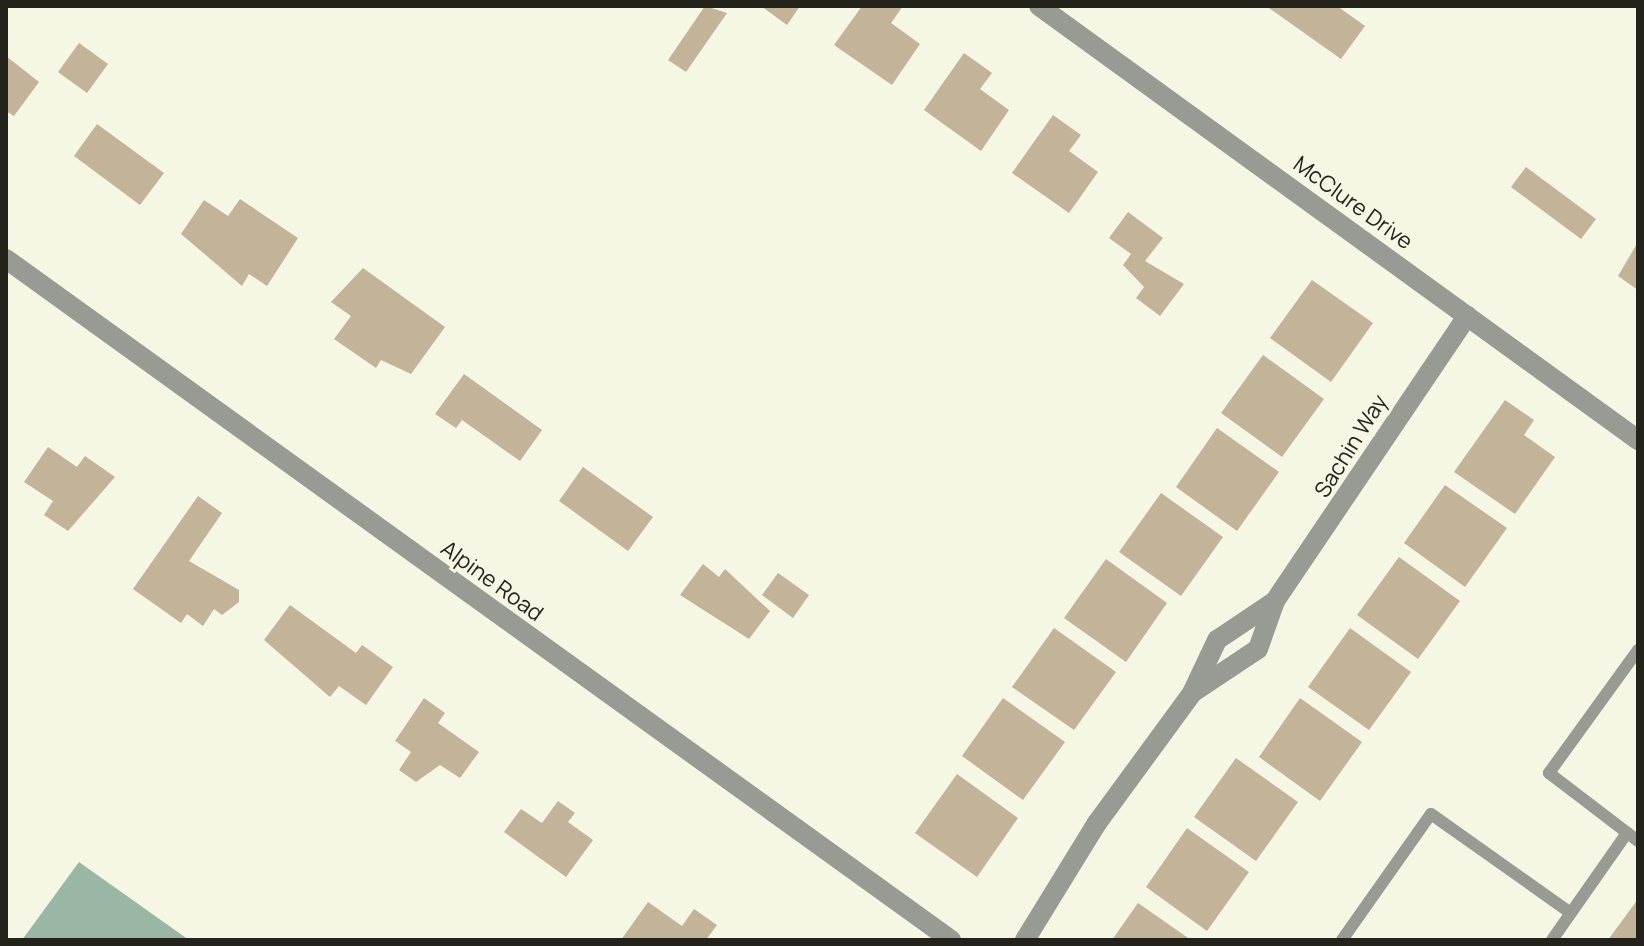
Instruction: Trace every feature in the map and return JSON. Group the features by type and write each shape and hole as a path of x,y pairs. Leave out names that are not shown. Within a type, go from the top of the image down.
{"street":[{"name":"McClure Drive","path":"1039,6 1638,440"},
{"name":"Alpine Road","path":"6,259 951,940"},
{"name":"Sachin Way","path":"1192,693 1258,649 1275,601 1467,316"},
{"name":"Sachin Way","path":"1025,940 1105,811 1192,693 1228,626 1275,601"}],"lane":[{"path":"1638,650 1549,773 1638,841"},
{"path":"1342,940 1431,814 1571,913"},
{"path":"1552,940 1627,833"}],"shaded area":[{"path":"79,862 189,940 22,940"}],"building":[{"path":"705,6 727,13 686,72 668,60"},
{"path":"761,6 800,6 787,25"},
{"path":"862,6 903,6 891,23 920,44 892,85 834,45"},
{"path":"1266,6 1337,6 1365,26 1341,59"},
{"path":"79,43 108,64 87,93 58,72"},
{"path":"964,53 992,73 980,89 1009,110 981,151 924,110"},
{"path":"6,56 39,82 14,116 6,111"},
{"path":"1053,115 1081,135 1069,151 1098,172 1069,213 1012,173"},
{"path":"97,124 164,173 140,205 74,156"},
{"path":"1526,167 1596,219 1581,239 1511,187"},
{"path":"240,199 298,238 267,286 249,274 242,286 181,234 204,200 228,216"},
{"path":"1128,212 1163,238 1145,261 1184,284 1160,316 1136,298 1144,287 1123,265 1131,254 1109,238"},
{"path":"1638,242 1638,290 1618,276"},
{"path":"363,268 445,327 411,374 381,360 376,368 334,339 351,316 331,302"},
{"path":"1312,280 1373,323 1331,382 1270,338"},
{"path":"1263,355 1324,399 1282,457 1221,413"},
{"path":"464,374 542,430 520,461 462,420 456,428 435,414"},
{"path":"1505,400 1534,420 1524,435 1555,457 1515,514 1454,472"},
{"path":"1217,428 1279,472 1237,531 1176,487"},
{"path":"48,447 77,467 85,456 115,477 68,531 44,515 53,501 24,482"},
{"path":"583,467 653,517 628,551 559,501"},
{"path":"1445,485 1507,528 1465,587 1404,543"},
{"path":"1161,493 1223,537 1181,596 1119,552"},
{"path":"198,496 222,513 189,561 239,590 239,602 222,615 214,609 203,626 187,614 181,623 133,589"},
{"path":"1399,557 1460,601 1418,659 1357,615"},
{"path":"1106,559 1167,603 1126,662 1064,618"},
{"path":"703,564 719,577 725,569 770,611 749,639 680,595"},
{"path":"778,573 809,595 793,618 762,595"},
{"path":"290,605 356,653 362,645 393,667 366,705 339,686 330,697 264,640"},
{"path":"1054,628 1116,672 1074,730 1012,687"},
{"path":"1350,628 1411,672 1369,730 1308,687"},
{"path":"424,698 445,713 438,723 479,752 460,778 440,765 416,782 399,770 411,752 395,741"},
{"path":"1003,698 1065,742 1023,800 962,756"},
{"path":"1300,698 1362,742 1320,801 1259,757"},
{"path":"1236,758 1298,802 1256,861 1194,817"},
{"path":"957,774 1018,818 977,877 915,833"},
{"path":"558,801 575,813 568,822 593,840 566,877 504,832 521,809 542,823"},
{"path":"1187,828 1249,872 1207,931 1146,887"},
{"path":"1638,899 1638,940 1608,940"},
{"path":"648,902 682,926 694,909 717,925 706,940 621,940"},
{"path":"1138,903 1191,940 1112,940"}]}
